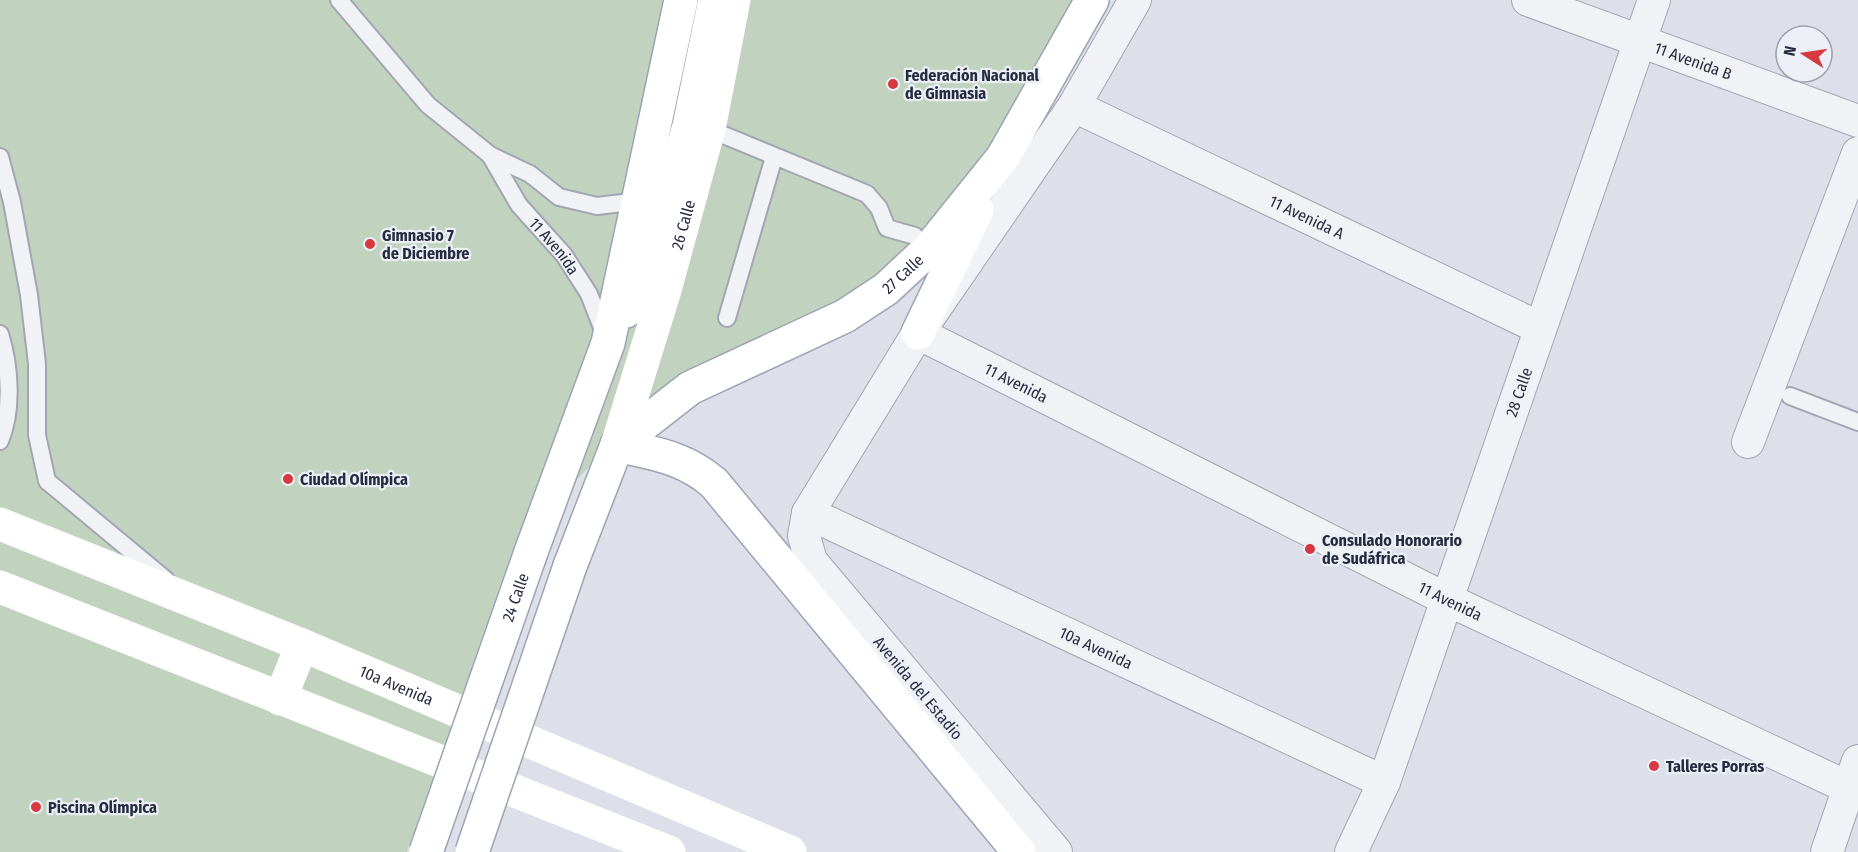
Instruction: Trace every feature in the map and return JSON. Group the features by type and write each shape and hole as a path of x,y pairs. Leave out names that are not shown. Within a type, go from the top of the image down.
{"main road":[{"path":"608,343 681,0"},
{"path":"608,343 648,270 689,126 715,0"},
{"name":"26 Calle","path":"617,446 665,290 709,129 734,0"},
{"name":"27 Calle","path":"617,446 690,388 845,316 886,289 929,249 1003,157 1092,0"},
{"path":"918,333 1003,157"},
{"name":"24 Calle","path":"426,852 531,552 608,343"},
{"path":"472,852 570,566 617,446 666,456 694,466 714,483 1019,852"},
{"name":"10a Avenida","path":"0,524 302,645 790,852"},
{"path":"0,587 657,849"},
{"path":"280,699 302,645"}],"street":[{"path":"808,513 918,333 1074,106 1135,0"},
{"name":"11 Avenida B","path":"1528,0 1858,121"},
{"name":"28 Calle","path":"1351,852 1384,782 1654,0"},
{"name":"11 Avenida A","path":"1074,106 1540,328"},
{"path":"1748,442 1858,153"},
{"name":"11 Avenida","path":"918,333 1446,599 1855,780"},
{"name":"10a Avenida","path":"808,513 1384,782"},
{"name":"Avenida del Estadio","path":"808,513 804,537 812,561 1056,852"},
{"path":"1827,852 1855,780"}],"lane":[{"path":"339,0 428,105 490,155 530,174 559,197 597,206 639,201"},
{"path":"709,129 867,194 879,208 887,228 915,236"},
{"name":"11 Avenida","path":"490,155 519,205 564,255 589,294 608,343"},
{"path":"0,157 29,295 37,364 37,435 47,481 187,598"},
{"path":"727,318 774,157"},
{"path":"0,334 6,427 0,441"},
{"path":"1790,396 1858,422"}],"green space":[{"name":"Ciudad Olímpica","path":"0,0 1076,0 999,139 943,212 890,270 810,321 640,413 514,546 407,852 0,852"}],"place":[{"name":"Federación Nacional de Gimnasia","path":"893,84"},
{"name":"Gimnasio 7 de Diciembre","path":"370,244"},
{"name":"Ciudad Olímpica","path":"288,479"},
{"name":"Consulado Honorario de Sudáfrica","path":"1310,549"},
{"name":"Talleres Porras","path":"1654,766"},
{"name":"Piscina Olímpica","path":"36,807"}]}
